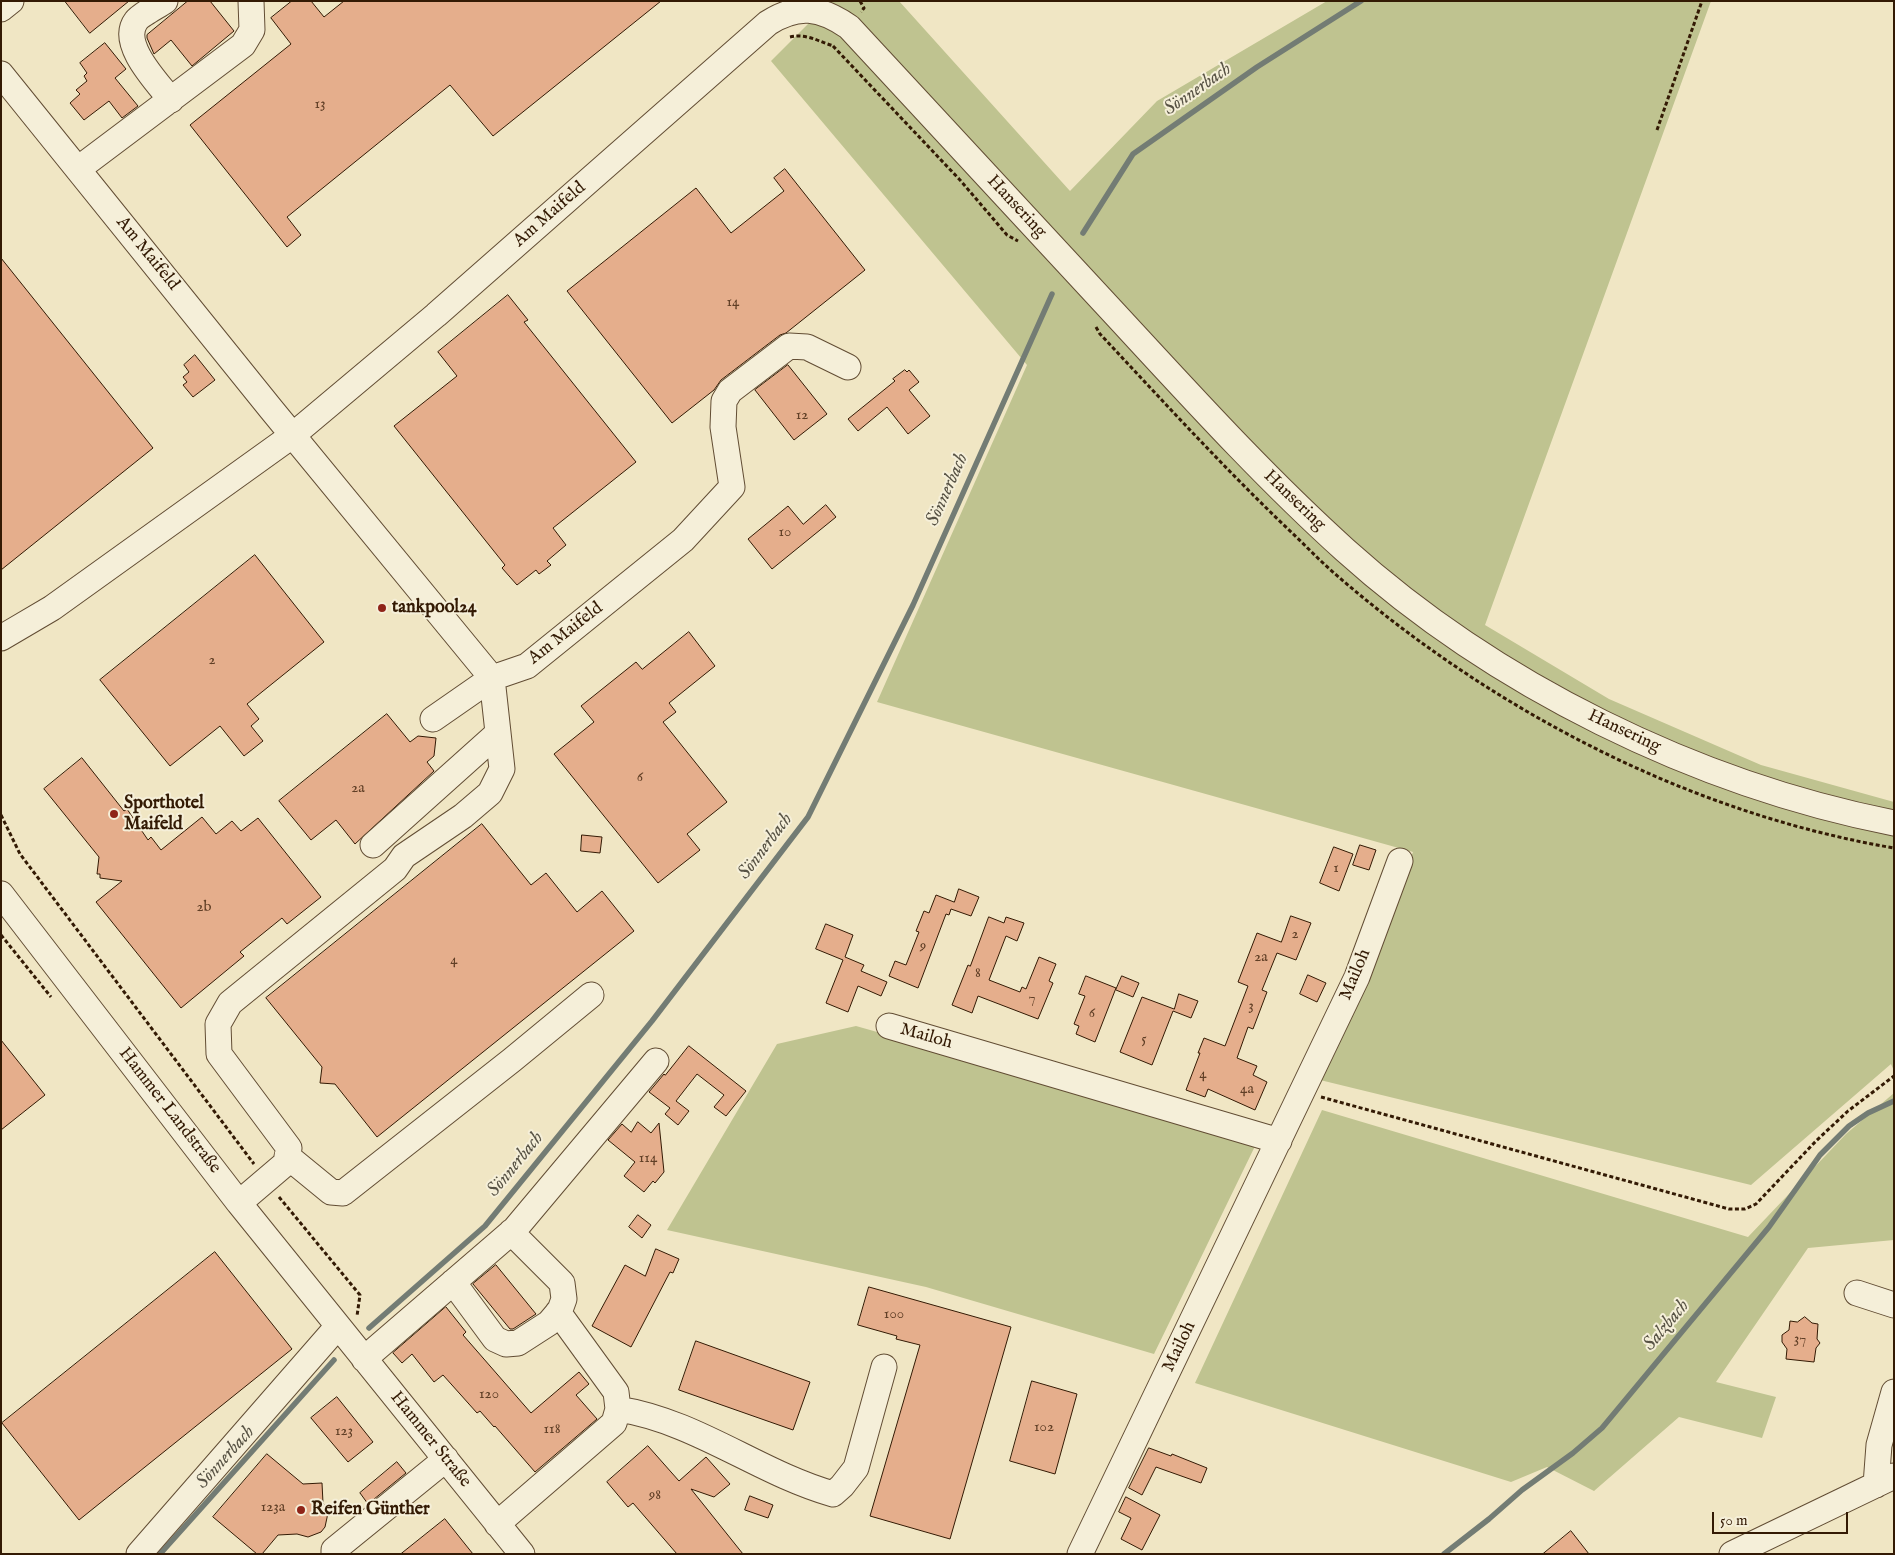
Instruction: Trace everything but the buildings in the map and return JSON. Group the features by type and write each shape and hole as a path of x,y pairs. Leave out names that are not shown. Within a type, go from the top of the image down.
{"street":[{"path":"1,9 11,1"},
{"path":"165,1 136,21 132,31 133,47 145,67 171,100"},
{"path":"78,169 243,45 252,30 251,1"},
{"name":"Am Maifeld","path":"1,638 52,608 293,435 436,315 768,24 789,12 814,6"},
{"name":"Hansering","path":"814,6 849,27 1225,433 1284,492 1347,552 1418,609 1481,654 1548,694 1618,731 1689,762 1748,784 1865,818 1894,823"},
{"name":"Am Maifeld","path":"1,74 492,678 527,666 682,540 732,487 723,427 724,401 730,391 789,346 807,347 848,367"},
{"path":"239,1203 286,1162 289,1148 219,1054 218,1024 230,1004 395,869 404,856 463,816 490,794 502,769 492,678 433,719"},
{"path":"373,845 498,733"},
{"name":"Mailoh","path":"1080,1554 1304,1091 1357,977 1400,861"},
{"name":"Hammer Landstraße","path":"1,894 239,1203 338,1326"},
{"path":"287,1156 331,1192 343,1193 512,1060 591,995"},
{"name":"Mailoh","path":"889,1026 1279,1140"},
{"path":"364,1359 511,1232 656,1061"},
{"path":"453,1282 495,1339 506,1344 518,1343 549,1323 558,1312 564,1299 562,1283 511,1232"},
{"path":"1856,1294 1894,1304"},
{"path":"498,1524 614,1423 618,1409 616,1392 558,1312"},
{"path":"139,1554 338,1326"},
{"name":"Hammer Straße","path":"338,1326 522,1554"},
{"path":"618,1409 638,1412 675,1424 780,1475 833,1494 856,1468 884,1367"},
{"path":"1732,1554 1885,1480 1879,1445 1894,1392"},
{"path":"334,1554 334,1550 446,1459"}],"path":[{"path":"1657,130 1702,1"},
{"path":"1304,1091 1729,1209 1745,1210 1756,1204 1816,1140 1848,1111 1894,1076"}],"green space":[{"path":"831,1 899,1 1070,191 1157,101 1327,1 1711,1 1485,625 1609,699 1761,765 1894,802 1894,1071 1891,1064 1751,1185 1320,1080 1413,852 877,702 1027,365 771,61"},
{"path":"856,1026 1258,1140 1154,1354 926,1287 667,1230 777,1044"},
{"path":"1894,1093 1894,1240 1808,1248 1716,1382 1776,1397 1762,1438 1679,1417 1594,1491 1547,1467 1511,1482 1195,1383 1322,1110 1748,1237 1846,1134"}],"waterway":[{"name":"Sönnerbach","path":"1083,233 1133,154 1257,67 1361,1"},
{"name":"Sönnerbach","path":"369,1328 485,1226 652,1021 808,817 913,605 1052,294"},
{"name":"Salzbach","path":"1444,1554 1602,1428 1769,1227 1820,1155 1849,1126 1868,1113 1894,1101"},
{"name":"Sönnerbach","path":"160,1554 334,1360"}],"place":[{"name":"tankpool24","path":"382,608"},
{"name":"Sporthotel Maifeld","path":"114,814"},
{"name":"Reifen Günther","path":"301,1510"}]}
